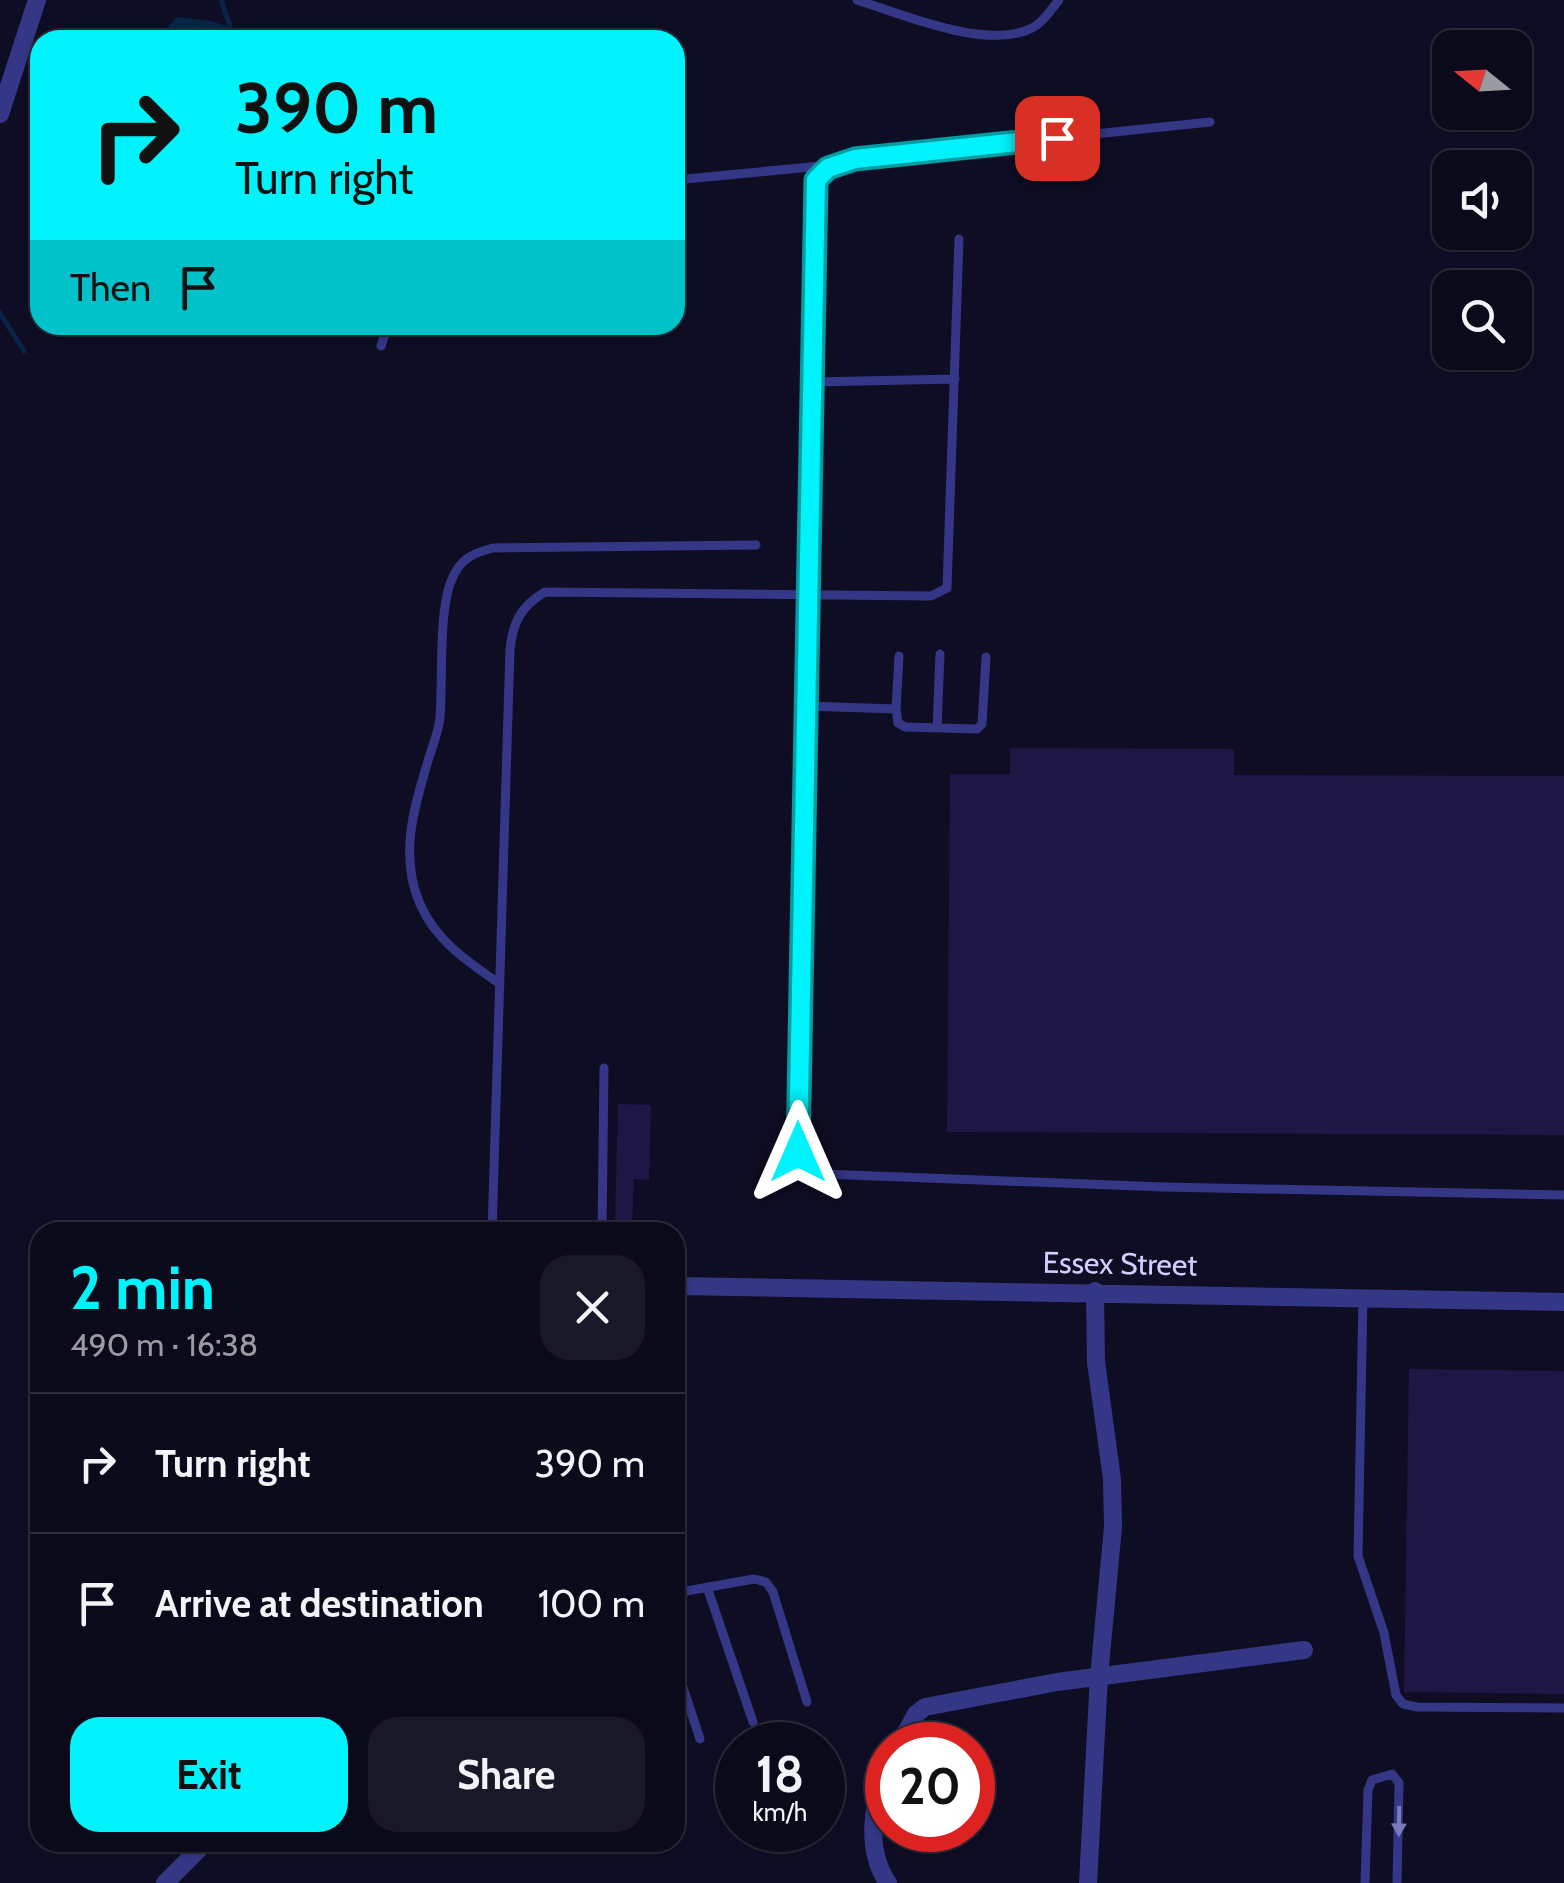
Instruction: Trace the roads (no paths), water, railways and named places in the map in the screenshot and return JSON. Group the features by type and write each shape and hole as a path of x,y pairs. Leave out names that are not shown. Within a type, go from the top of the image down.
{"street":[{"path":"0,114 37,0"},
{"name":"Essex Street","path":"685,1290 1096,1291 1564,1302"},
{"path":"1088,1883 1098,1676 1114,1527 1112,1479 1096,1362 1096,1291"},
{"path":"912,1722 925,1707 1098,1676 1304,1650"},
{"path":"165,1883 196,1852"},
{"path":"874,1852 886,1882"}],"lane":[{"path":"857,0 946,28 1006,34 1031,28 1059,0"},
{"path":"685,179 1210,122"},
{"path":"834,165 816,180 796,1143 811,1170 823,1174 1164,1188 1564,1195"},
{"path":"492,1222 510,649 522,608 546,592 931,596 946,588 959,239"},
{"path":"381,346 385,335"},
{"path":"813,382 955,378"},
{"path":"500,984 457,955 440,936 419,903 410,860 410,821 440,722 450,581 472,554 492,548 756,544"},
{"path":"937,728 940,654"},
{"path":"900,656 896,708 901,725 977,729 982,724 986,657"},
{"path":"806,706 896,708"},
{"path":"602,1222 604,1068"},
{"path":"1363,1296 1358,1556 1384,1633 1396,1695 1403,1704 1417,1706 1564,1708"},
{"path":"685,1591 754,1579 766,1582 773,1592 808,1702"},
{"path":"707,1587 753,1722"},
{"path":"685,1693 700,1739"},
{"path":"1365,1883 1368,1790 1372,1780 1392,1774 1399,1783 1396,1883"}],"water":[{"path":"177,17 211,21 239,30 165,30"}],"waterway":[{"path":"221,0 230,26"},
{"path":"0,313 24,351"}]}
